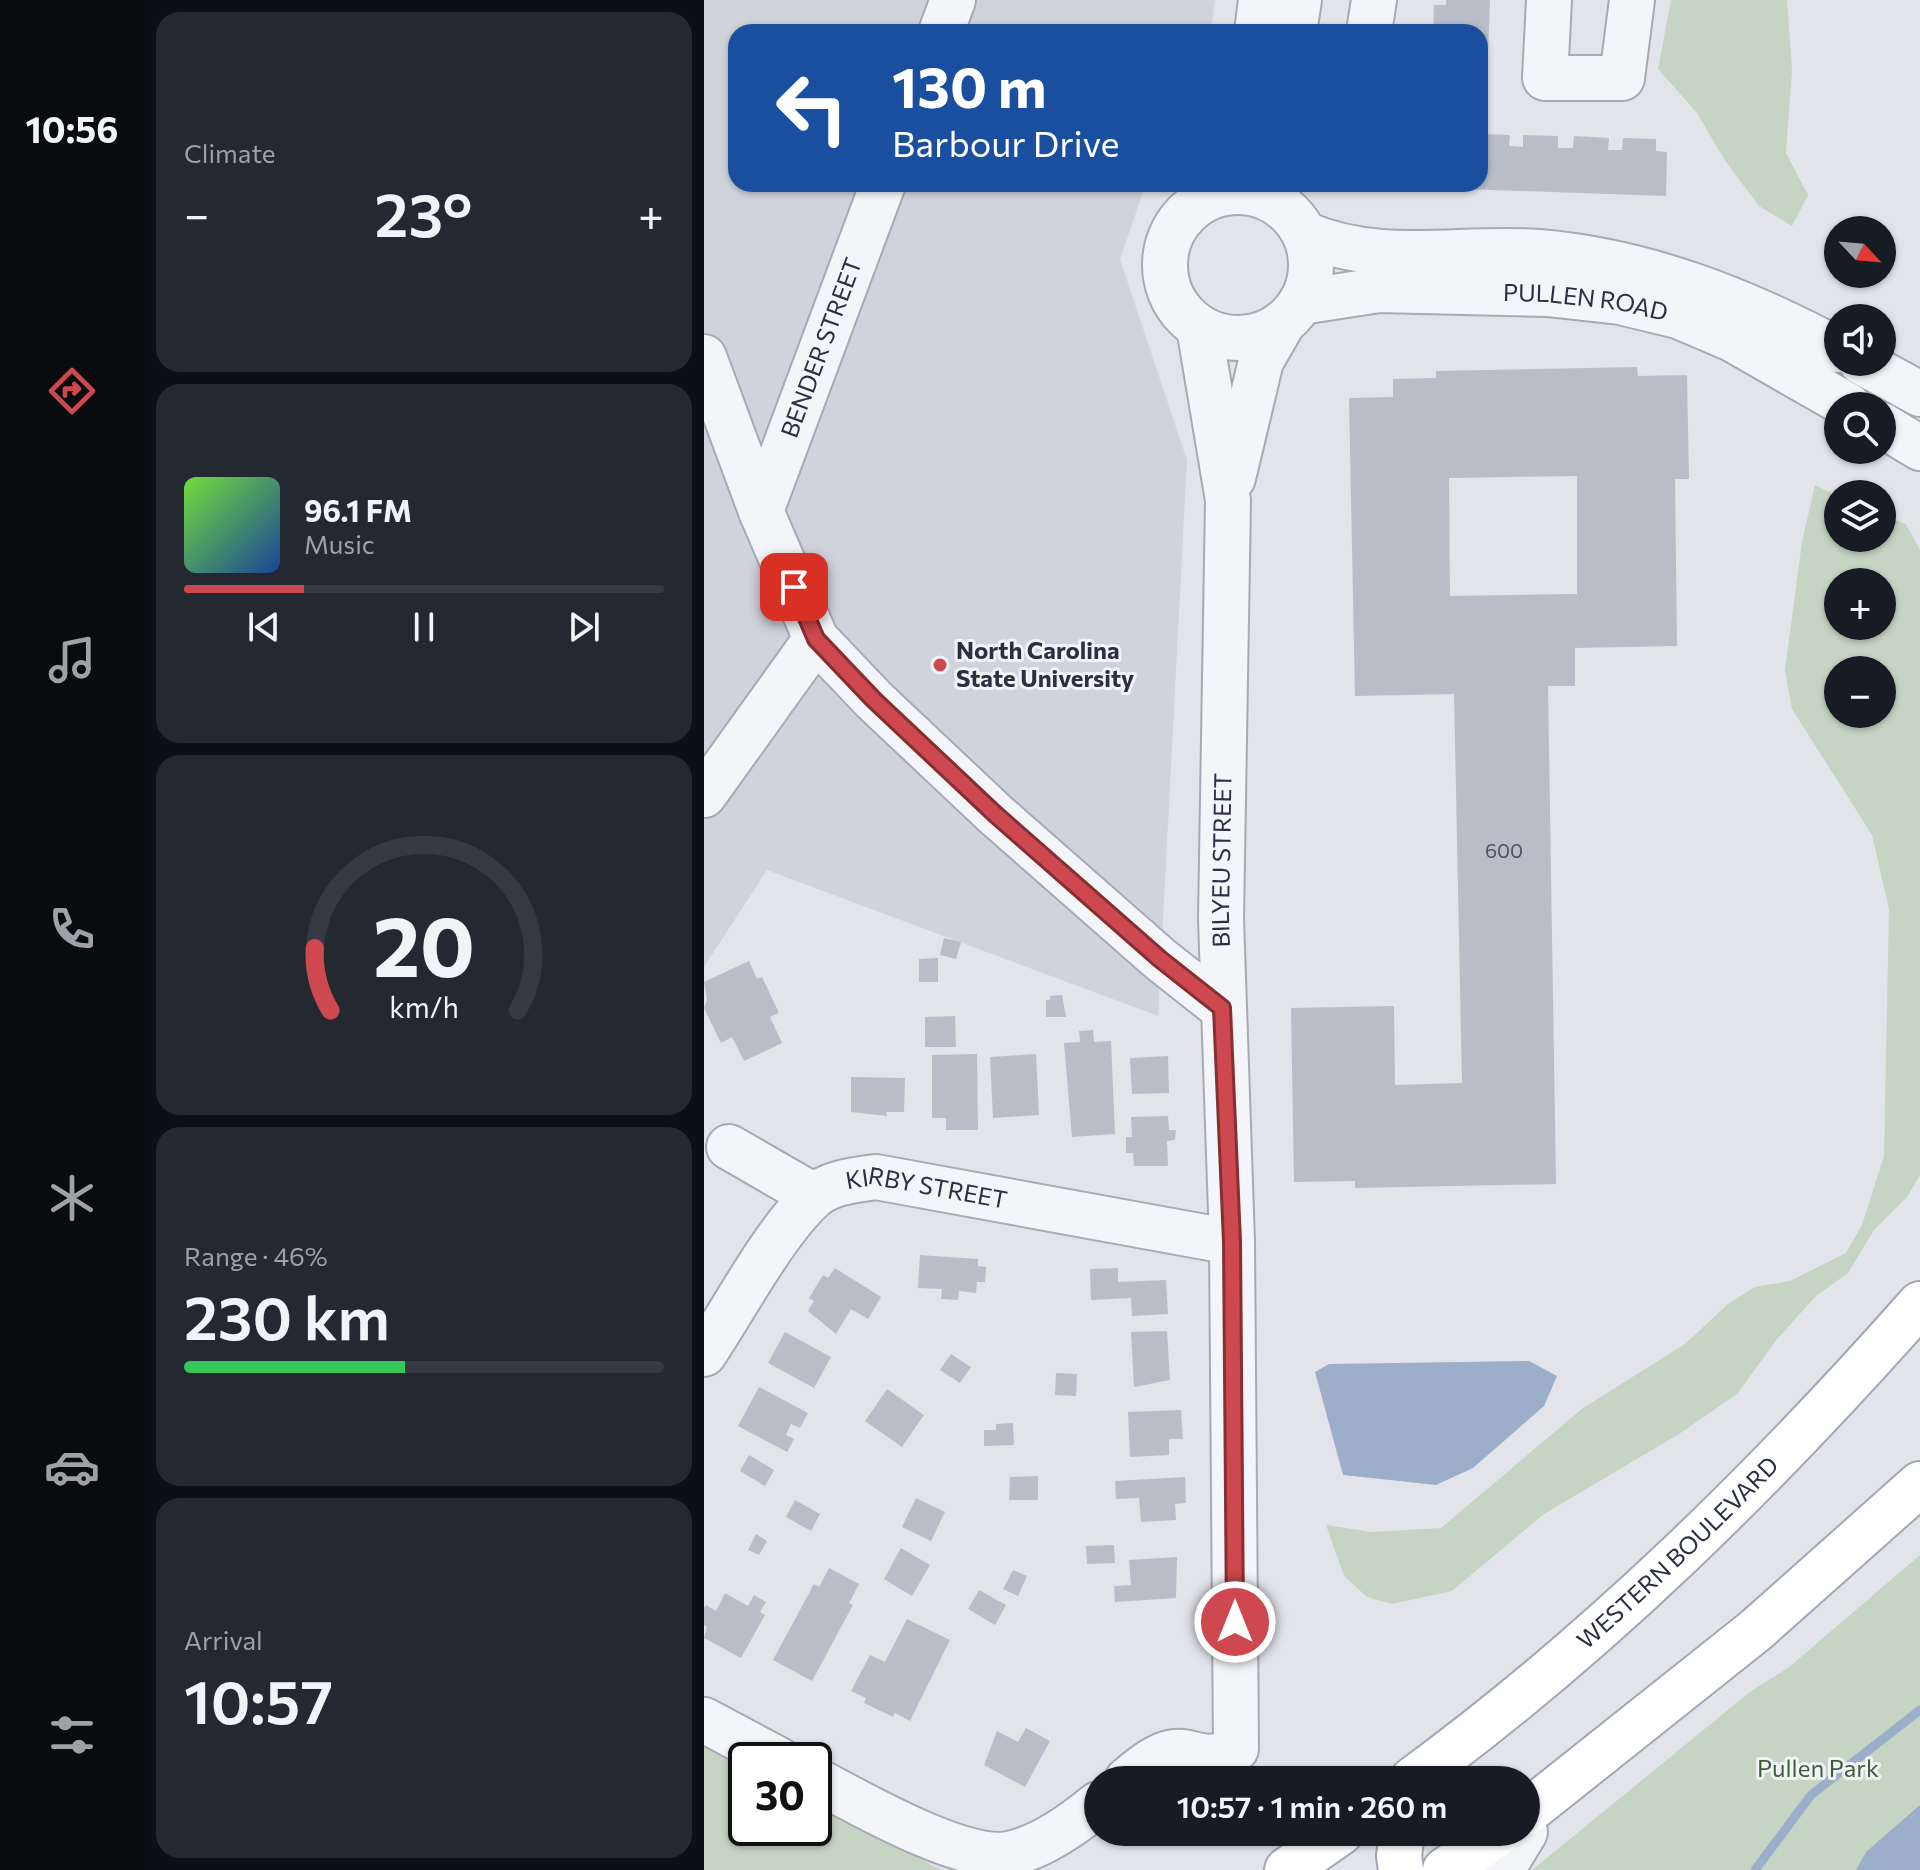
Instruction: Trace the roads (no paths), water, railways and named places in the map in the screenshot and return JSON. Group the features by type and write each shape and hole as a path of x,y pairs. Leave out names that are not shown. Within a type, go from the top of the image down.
{"main road":[{"name":"WESTERN BOULEVARD","path":"1431,1766 1468,1739 1644,1589 1708,1529 1822,1413 1920,1304"},
{"path":"1540,1802 1756,1630 1920,1484"},
{"path":"1448,1766 1468,1739"},
{"path":"1287,1870 1321,1846"},
{"path":"1400,1846 1401,1870"},
{"path":"1445,1870 1480,1846"}],"street":[{"path":"944,24 953,0"},
{"path":"1258,24 1261,0"},
{"path":"1295,24 1299,0"},
{"path":"1370,24 1374,0"},
{"path":"1549,0 1545,78 1622,78 1632,0"},
{"name":"BENDER STREET","path":"761,511 880,192"},
{"path":"1214,192 1195,205 1179,222 1167,243 1164,267 1169,291 1181,311 1199,327 1219,336 1241,338 1263,334 1292,312 1310,280 1311,256 1291,209 1244,192"},
{"name":"PULLEN ROAD","path":"1291,209 1333,246 1366,253 1539,252 1623,265 1719,293 1824,343"},
{"name":"PULLEN ROAD","path":"1292,312 1379,290 1547,294 1620,302 1678,316 1732,339 1825,392"},
{"name":"BILYEU STREET","path":"1228,500 1261,361 1292,312"},
{"name":"BILYEU STREET","path":"1144,1766 1172,1752 1208,1759 1236,1749 1232,1242 1222,1008 1221,774 1228,500 1199,327"},
{"path":"704,357 761,511 816,639 874,700 995,814 1160,959 1222,1008"},
{"path":"1887,376 1920,394"},
{"path":"1896,433 1920,448"},
{"path":"704,795 816,639"},
{"path":"729,1147 814,1196"},
{"name":"KIRBY STREET","path":"704,1354 779,1241 814,1196 843,1181 876,1177 1232,1242"},
{"path":"704,1720 745,1742"},
{"path":"1540,1815 1585,1768"},
{"path":"832,1788 905,1825 988,1855 1012,1854 1040,1842 1084,1813"},
{"path":"1502,1870 1516,1846"}],"water":[{"path":"1529,1361 1557,1376 1544,1406 1473,1468 1436,1485 1343,1475 1315,1372 1329,1364"},
{"path":"1920,1805 1920,1870 1856,1870 1866,1852"}],"waterway":[{"path":"1755,1870 1811,1795 1920,1710"}],"place":[{"name":"North Carolina State University","path":"940,665"}],"park label":[{"name":"Pullen Park","path":"1818,1769"}]}
